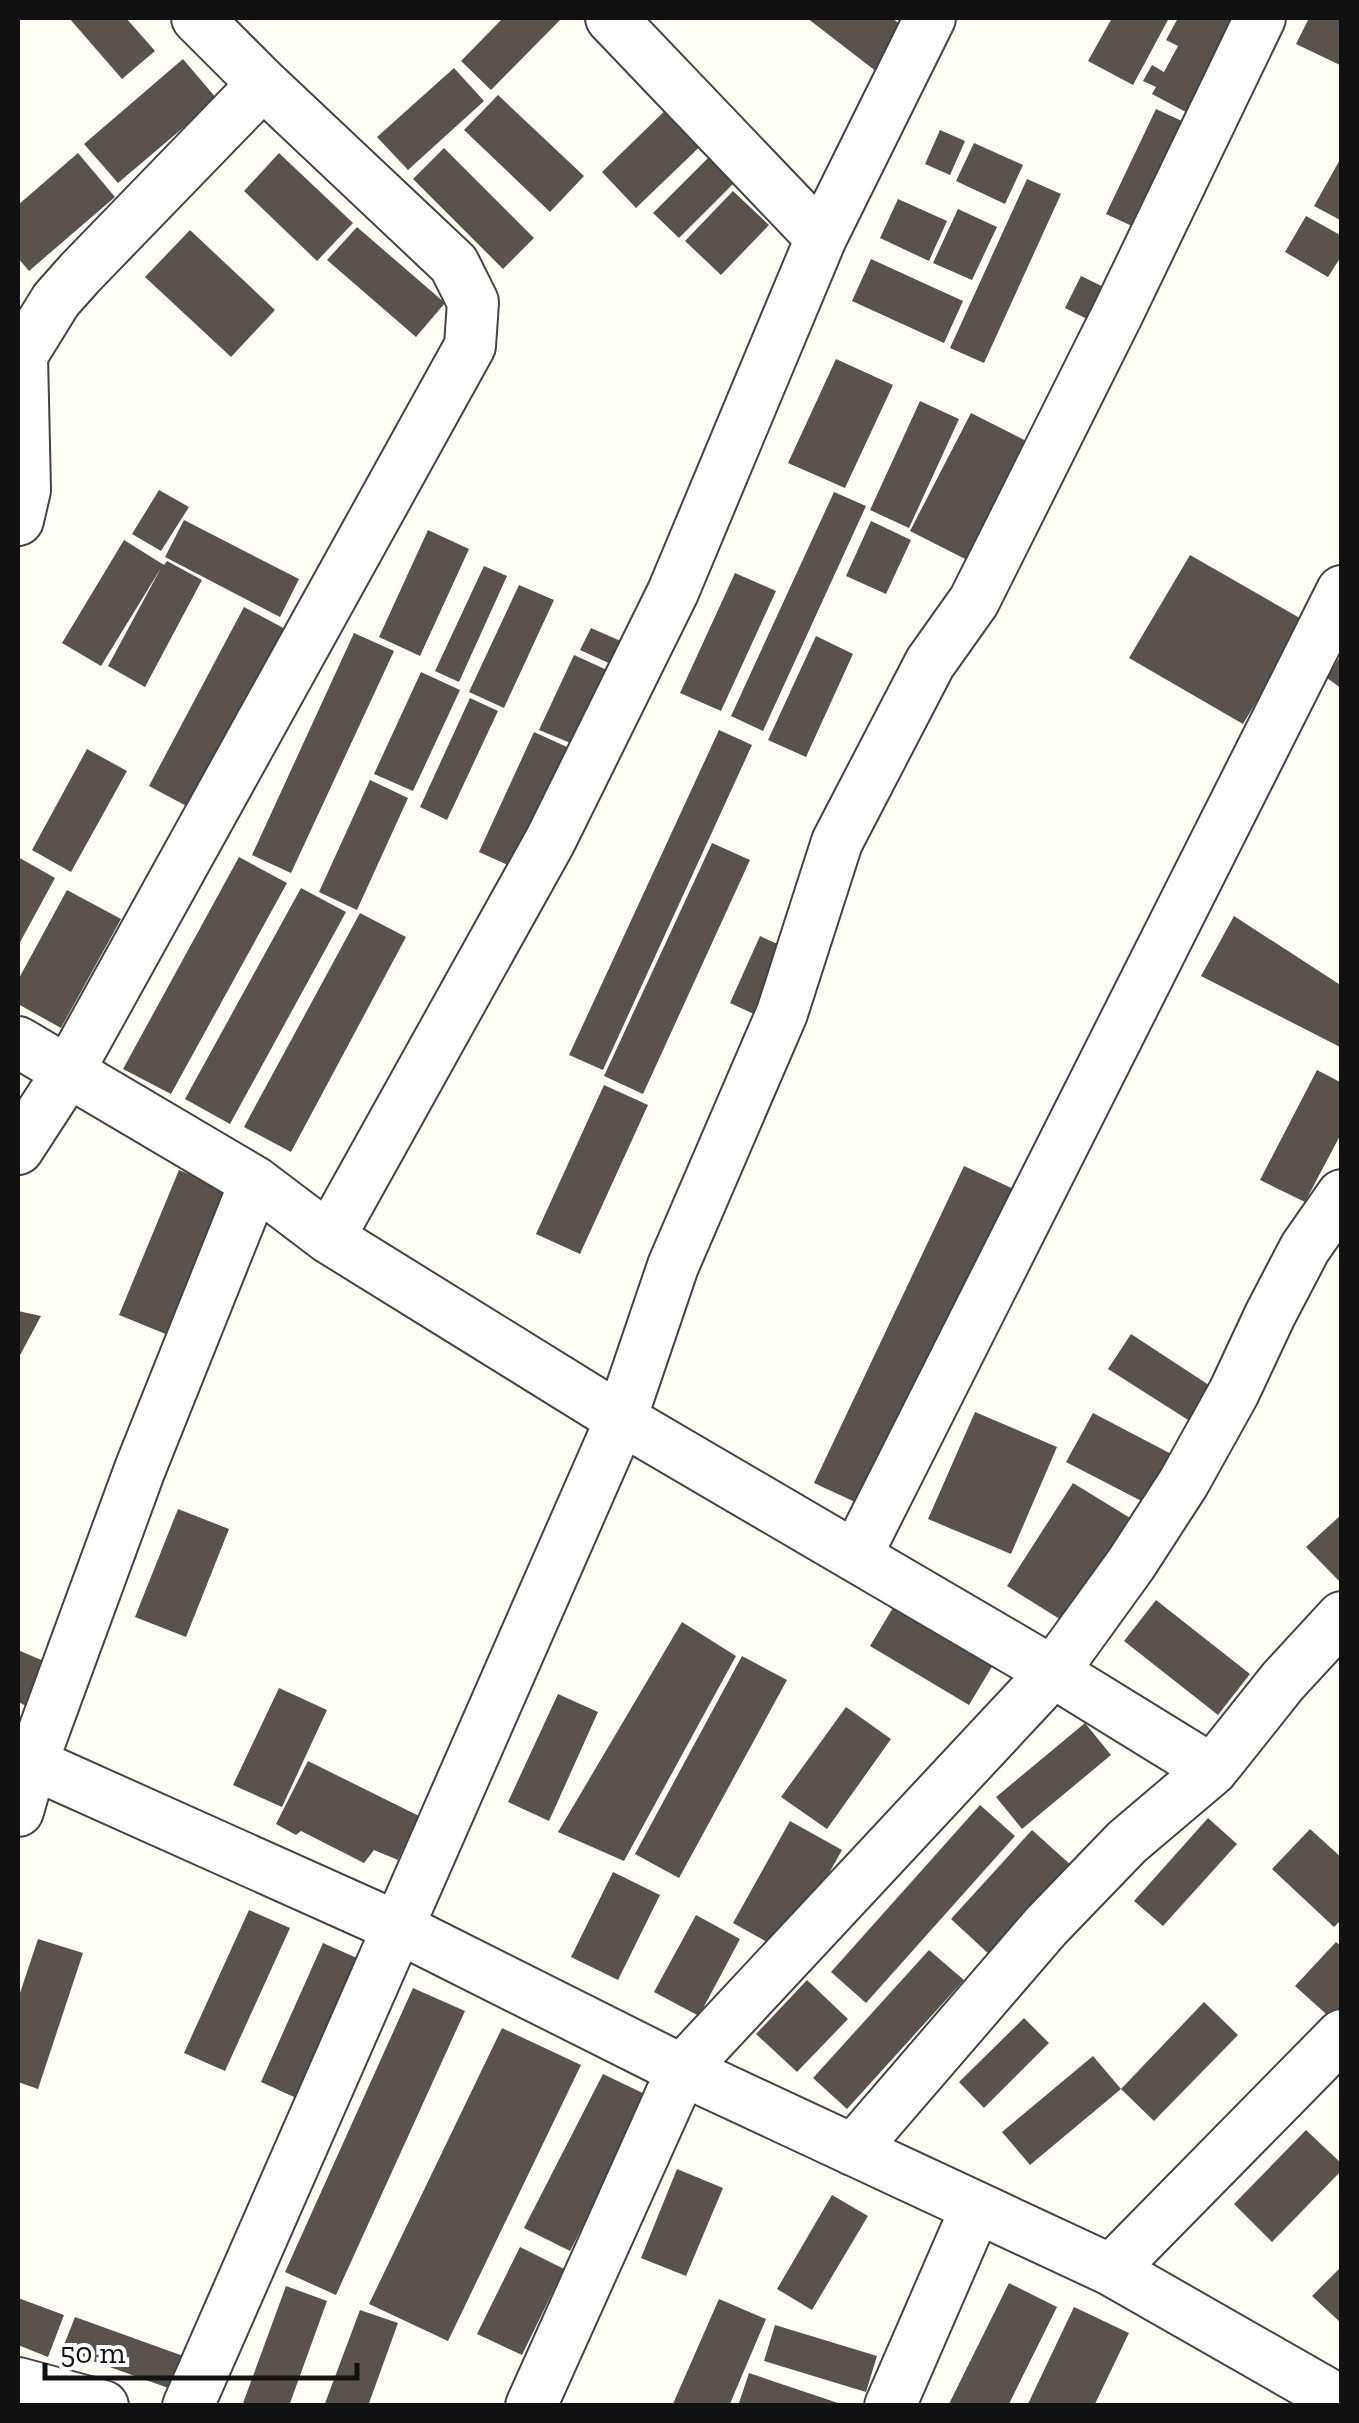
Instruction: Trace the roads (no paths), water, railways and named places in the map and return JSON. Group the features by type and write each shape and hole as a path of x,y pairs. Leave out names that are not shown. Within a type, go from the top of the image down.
{"street":[{"path":"18,1149 68,1072 470,346 474,302 454,264 198,18"},
{"path":"612,18 821,238"},
{"path":"328,1238 550,841 656,628 821,238 930,18"},
{"path":"188,2406 621,1418 674,1266 782,1012 837,842 930,663 974,601 1260,18"},
{"path":"18,520 25,490 20,353 80,273 263,84"},
{"path":"856,1556 1342,591"},
{"path":"18,1042 256,1182 328,1238 621,1418 1212,1770"},
{"path":"18,1811 25,1760 256,1182"},
{"path":"530,2406 682,2070 1052,1672 1131,1564 1184,1482 1234,1392 1305,1248 1342,1195"},
{"path":"853,2150 1046,1926 1127,1842 1212,1770 1283,1681 1342,1617"},
{"path":"25,1760 396,1927 682,2070 1111,2270 1342,2402"},
{"path":"1111,2270 1342,2035"},
{"path":"890,2406 976,2208"},
{"path":"18,2383 103,2406"}]}
